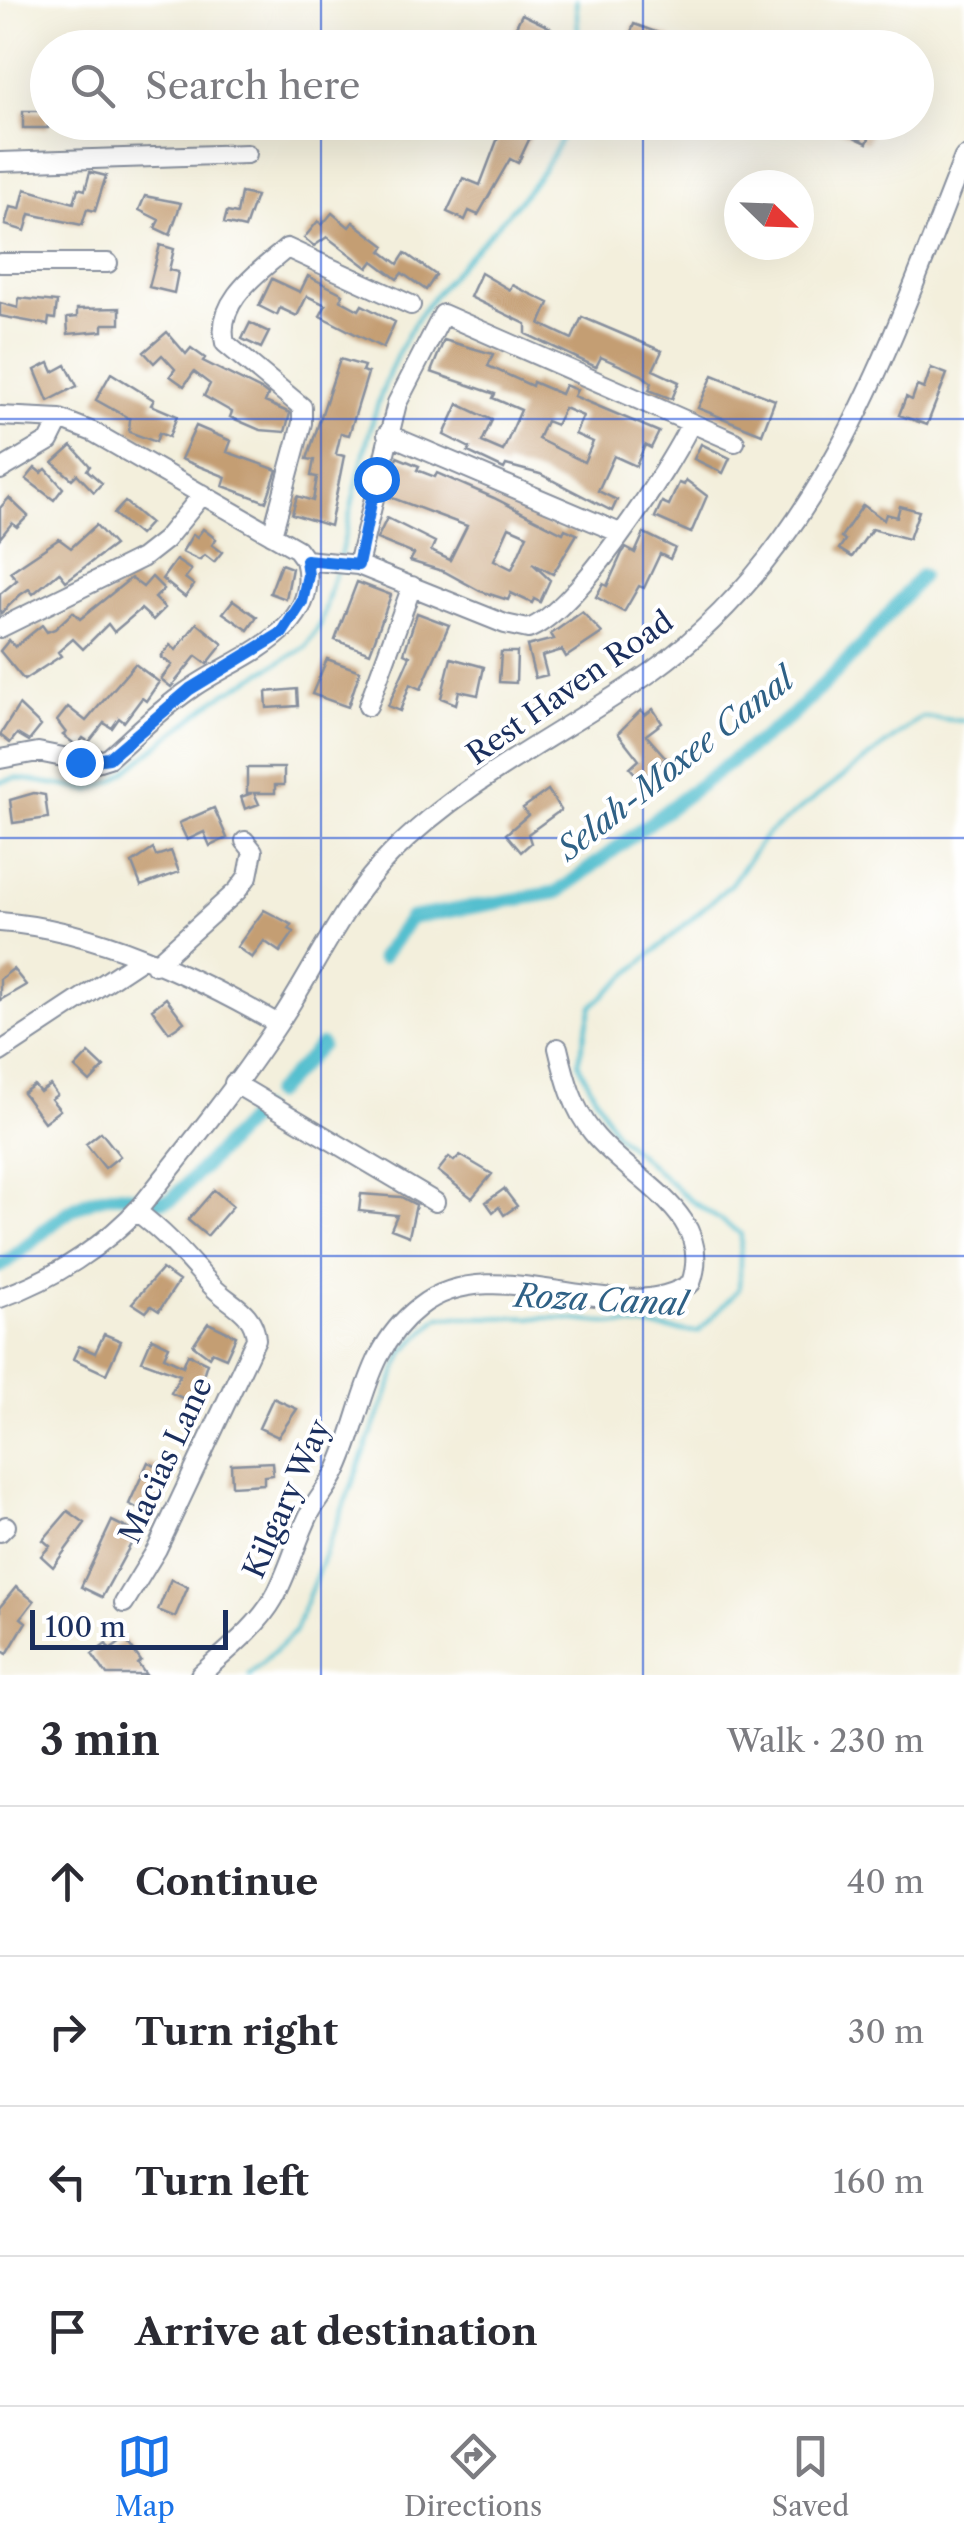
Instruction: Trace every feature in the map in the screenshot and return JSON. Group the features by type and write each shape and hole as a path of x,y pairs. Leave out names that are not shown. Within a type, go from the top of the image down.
{"street":[{"path":"0,162 248,154"},
{"name":"Rest Haven Road","path":"0,1298 57,1273 143,1202 278,1024 361,890 398,847 482,782 653,670 734,598 782,542 842,450 871,390 964,157"},
{"path":"272,535 302,422 302,407 225,343 222,324 230,302 287,248 411,305"},
{"path":"0,263 108,262"},
{"path":"358,565 387,434 410,374 444,314 735,442"},
{"path":"0,416 60,419 119,445 297,549 306,560 306,586 288,626 190,689 109,758 93,763 38,752 0,760"},
{"path":"0,470 48,441 60,419"},
{"path":"306,560 358,565 505,624 528,629 562,602 620,533 660,481 691,423"},
{"path":"387,434 620,533"},
{"path":"0,628 142,558 164,540 203,494"},
{"path":"368,706 412,586"},
{"path":"0,1052 148,962 248,876 253,850 244,841"},
{"path":"0,922 46,930 148,962 278,1024"},
{"name":"Kilgary Way","path":"200,1675 251,1628 274,1600 310,1512 338,1469 366,1378 387,1341 416,1308 446,1289 478,1284 658,1299 692,1283 698,1247 684,1220 593,1133 572,1097 558,1048"},
{"path":"234,1083 435,1202"},
{"name":"Macias Lane","path":"124,1603 157,1549 256,1339 252,1320 211,1285 143,1202"}],"building":[{"path":"522,14 551,28 550,30 514,30"},
{"path":"23,111 30,111 30,128 23,128"},
{"path":"497,140 529,140 518,163 510,159 478,215 469,211 465,220 447,212 463,178 480,185"},
{"path":"90,172 106,176 95,211 87,209 82,225 30,214 25,231 5,225 10,207 20,209 25,189 74,203 78,188 85,190"},
{"path":"241,193 256,196 245,228 224,223 227,212 237,214"},
{"path":"145,196 181,203 170,235 155,228 159,220 139,210"},
{"path":"332,213 349,227 353,222 385,246 381,251 398,264 405,253 436,275 426,290 402,273 397,279 373,261 368,268 327,237 314,246 304,238 318,221 322,225"},
{"path":"160,245 174,249 169,270 178,272 174,293 149,287"},
{"path":"481,273 510,290 512,285 549,303 540,324 572,339 582,317 662,351 653,370 679,382 672,399 649,390 652,383 642,375 601,357 596,367 526,334 526,324 470,297"},
{"path":"308,276 343,294 340,300 359,310 362,305 395,322 383,348 320,316 326,305 307,296 297,316 280,308 277,315 259,306 272,279 300,292"},
{"path":"19,298 57,302 55,319 49,318 48,325 0,316 0,303 18,308"},
{"path":"120,308 120,324 103,324 103,331 68,334 67,318 77,317 77,309"},
{"path":"250,323 269,332 261,348 242,339"},
{"path":"167,332 186,354 191,348 205,358 203,361 263,391 268,395 265,402 290,413 285,432 260,430 230,417 232,412 204,396 210,384 194,372 184,386 170,376 175,369 162,355 154,363 144,352"},
{"path":"444,340 493,354 488,366 532,386 533,382 561,394 565,385 577,390 574,396 659,432 651,448 645,445 636,466 614,456 598,491 617,500 612,511 540,474 506,465 504,469 444,435 458,404 492,420 482,442 503,451 521,410 493,398 495,394 431,372","holes":["564,408 583,416 575,434 593,442 584,462 538,439 546,421 556,425"]},
{"path":"340,359 364,366 362,371 368,373 349,435 341,433 336,454 344,456 330,526 292,514 297,496 313,501 317,477 311,476 314,460 307,459"},
{"path":"49,363 53,372 66,365 77,386 48,401 35,370"},
{"path":"931,368 947,374 927,425 899,415 906,397 912,400 917,386 924,389"},
{"path":"111,373 154,400 151,405 177,416 169,437 159,433 156,442 129,432 130,419 96,400"},
{"path":"713,375 775,400 762,434 698,408"},
{"path":"196,426 231,441 227,452 277,470 266,502 223,486 226,477 181,459"},
{"path":"701,444 730,458 723,473 694,459"},
{"path":"72,446 90,466 87,470 102,483 94,492 77,474 72,479 53,463"},
{"path":"397,457 419,466 417,470 435,477 437,473 563,533 565,529 577,534 553,574 532,563 550,580 540,602 534,599 532,603 511,593 508,600 410,561 414,554 377,539 387,518 435,542 431,551 450,560 467,526 387,496","holes":["509,527 527,535 512,569 494,560"]},
{"path":"35,468 41,473 46,469 63,488 54,500 26,479"},
{"path":"686,480 707,496 691,533 655,517 662,502 669,505 679,483 684,485"},
{"path":"9,498 28,516 17,527 12,523 0,538 0,508"},
{"path":"125,502 150,523 139,535 114,514"},
{"path":"863,505 884,520 886,514 897,517 900,506 919,511 909,539 872,529 852,557 839,549 845,540 841,537"},
{"path":"96,525 114,545 66,581 59,572 33,594 29,589 0,614 0,594 17,580 10,572 59,539 71,548"},
{"path":"203,529 216,539 212,545 222,552 214,562 205,555 199,560 182,552 193,534 197,537"},
{"path":"644,533 675,548 670,559 660,554 644,588 639,586 624,612 596,597 603,584 607,586 622,553 626,548 635,553"},
{"path":"176,560 191,570 185,578 194,585 185,597 162,579"},
{"path":"281,564 292,568 286,599 270,593"},
{"path":"152,577 164,589 155,598 165,608 153,620 141,609 114,632 108,624 83,649 73,639 58,652 61,656 24,680 0,651 9,640 15,647 42,625 47,632 55,629 73,612 80,619 131,578 143,587"},
{"path":"357,582 391,595 370,653 335,640"},
{"path":"233,600 257,617 248,630 223,613"},
{"path":"582,612 602,633 566,657 562,650 542,656 547,675 535,678 527,646 554,639 551,634"},
{"path":"417,613 449,625 421,689 410,684 400,711 388,706 410,656 404,653"},
{"path":"197,623 223,644 207,664 196,656 171,687 161,679 172,665 161,657 170,645 176,650"},
{"path":"501,652 517,652 516,683 499,682"},
{"path":"451,658 484,667 478,695 459,691 456,704 441,698"},
{"path":"327,659 360,671 348,707 312,694"},
{"path":"135,664 159,682 146,701 142,698 124,722 119,718 112,728 104,723 89,742 83,738 77,746 63,735 66,733 57,721 68,707 86,721"},
{"path":"297,689 298,706 267,708 266,692"},
{"path":"19,705 41,726 29,741 17,734 10,743 0,735"},
{"path":"653,709 662,723 646,735 666,758 641,780 630,768 639,760 618,733 641,710 645,715"},
{"path":"247,768 284,768 284,785 275,785 275,793 254,793 259,804 245,809 241,797 252,793 247,793"},
{"path":"548,790 561,810 528,834 531,843 521,852 506,834 528,815 523,808"},
{"path":"34,793 45,795 48,818 13,823 10,800"},
{"path":"214,808 227,838 210,846 204,832 187,840 179,823"},
{"path":"153,849 156,856 171,851 179,872 141,886 132,863"},
{"path":"264,910 292,925 289,929 294,932 280,952 264,941 252,958 237,947"},
{"path":"13,969 26,985 0,1000 0,979"},
{"path":"166,998 184,1022 169,1032 152,1009"},
{"path":"89,1053 104,1067 90,1082 75,1068"},
{"path":"34,1085 40,1092 50,1085 57,1095 51,1099 60,1110 44,1122 23,1093"},
{"path":"101,1132 120,1156 105,1168 86,1144"},
{"path":"460,1155 492,1174 472,1198 438,1171 449,1157 454,1161"},
{"path":"504,1189 517,1206 504,1215 499,1207 493,1212 486,1202"},
{"path":"214,1190 233,1206 207,1236 188,1220"},
{"path":"361,1194 401,1197 416,1205 409,1236 391,1229 397,1215 359,1211"},
{"path":"162,1269 179,1281 159,1311 151,1306 146,1312 132,1303"},
{"path":"208,1323 236,1336 226,1358 212,1352 209,1357 193,1345"},
{"path":"104,1334 121,1341 106,1374 73,1359 79,1346 95,1353"},
{"path":"152,1338 169,1346 164,1357 183,1366 188,1354 207,1363 194,1403 171,1393 180,1375 142,1361"},
{"path":"273,1398 297,1409 278,1437 259,1428"},
{"path":"148,1462 168,1472 155,1502 148,1499 143,1511 129,1504"},
{"path":"272,1462 273,1475 264,1476 264,1484 232,1486 231,1464"},
{"path":"68,1511 85,1523 53,1567 41,1556 50,1546 43,1540"},
{"path":"112,1521 137,1533 102,1597 81,1587"},
{"path":"171,1579 188,1587 175,1617 158,1610"},
{"path":"16,1587 34,1601 21,1618 26,1622 7,1654 0,1649 0,1607"},
{"path":"125,1639 146,1675 107,1675 92,1654 106,1644 110,1650"}],"waterway":[{"path":"576,0 578,30"},
{"path":"340,556 369,432 403,343 437,292 520,200 561,140"},
{"path":"0,782 16,778 90,790 114,781 216,699 306,647 321,623 336,570"},
{"name":"Selah-Moxee Canal","path":"382,957 410,918 558,892 793,715 861,647 921,576"},
{"name":"Roza Canal","path":"249,1675 294,1633 404,1351 440,1317 554,1318 698,1332 739,1289 741,1234 690,1200 615,1133 578,1063 592,1006 730,885 766,835 922,717 964,721"},
{"name":"Selah-Moxee Canal","path":"274,1094 321,1045"},
{"name":"Selah-Moxee Canal","path":"0,1266 65,1215 94,1199 111,1195 172,1199 259,1110"}],"route":[{"path":"80,762 102,762 109,758 190,689 282,633 302,602 308,575 306,560 358,565 376,479"}]}
